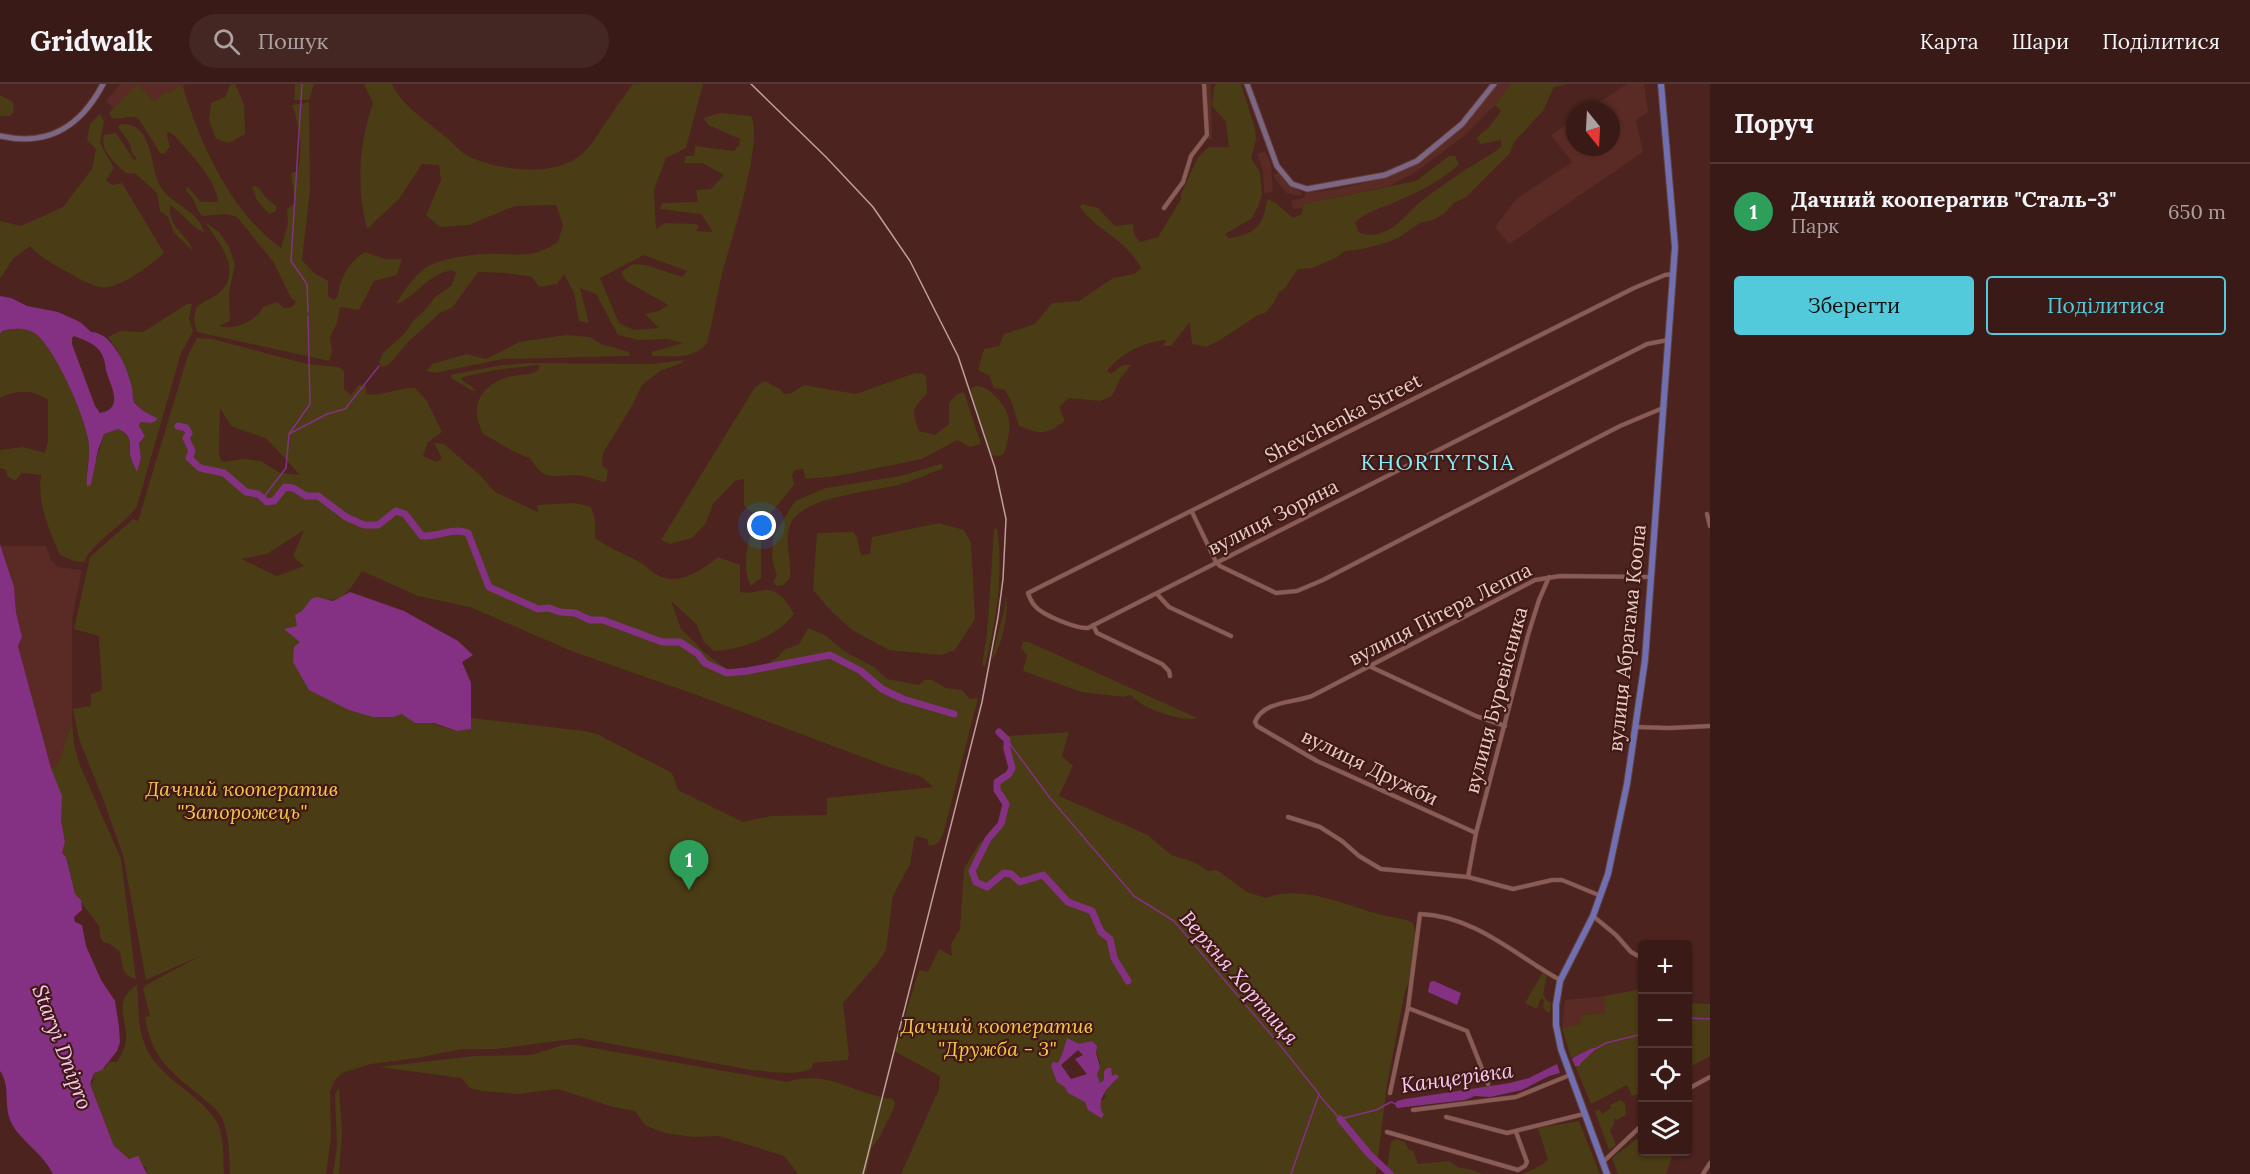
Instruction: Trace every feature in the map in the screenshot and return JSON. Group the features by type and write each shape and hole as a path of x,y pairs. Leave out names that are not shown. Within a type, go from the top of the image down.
{"main road":[{"name":"вулиця Абрагама Коопа","path":"1607,1174 1561,1049 1556,1025 1556,1005 1560,981 1593,916 1615,846 1645,660 1675,247 1661,84"}],"street":[{"path":"0,136 31,139 50,135 65,128 82,116 97,97 103,84"},
{"path":"1164,208 1183,182 1191,156 1206,135 1204,84"},
{"path":"1246,84 1277,166 1297,188 1307,189 1358,182 1385,175 1417,161 1462,123 1494,84"},
{"name":"Shevchenka Street","path":"1093,625 1084,628 1077,627 1037,609 1028,593 1634,288 1673,274"},
{"name":"вулиця Зоряна","path":"1093,625 1647,344 1668,340"},
{"path":"1192,512 1220,566 1276,593 1297,591 1323,580 1620,426 1663,408"},
{"path":"1707,514 1710,526"},
{"name":"вулиця Пітера Леппа","path":"1255,722 1260,712 1289,701 1312,696 1535,580 1549,577 1651,577"},
{"name":"вулиця Буревісника","path":"1468,877 1476,833 1528,634 1542,590 1549,577"},
{"path":"1157,594 1169,607 1231,636"},
{"path":"1093,625 1097,633 1162,664 1169,671 1170,676"},
{"path":"1368,666 1476,716 1505,726"},
{"name":"вулиця Дружби","path":"1255,722 1257,726 1317,761 1476,833"},
{"path":"1636,727 1710,726"},
{"path":"1288,817 1318,826 1377,867 1468,877 1514,889 1552,880 1562,880 1601,896"},
{"path":"1390,1093 1408,1008 1420,914 1455,921 1480,930 1560,981"},
{"path":"1593,916 1638,956"},
{"path":"1408,1008 1467,1031 1488,1084"},
{"path":"1413,1110 1516,1097 1570,1075"},
{"path":"1692,1087 1710,1077"},
{"path":"1446,1117 1503,1133 1585,1113"},
{"path":"1603,1162 1638,1129"},
{"path":"1388,1132 1518,1170 1527,1162 1516,1131"},
{"path":"1703,1174 1710,1163"}],"shaded area":[{"path":"120,84 186,84 183,87 179,86 168,95 165,93 154,101 137,85 114,109 106,101"},
{"path":"1206,84 1211,84 1212,139 1208,139"},
{"path":"1498,84 1511,84 1495,105 1464,136 1413,174 1389,186 1303,204 1303,208 1293,209 1291,201 1305,197 1305,193 1338,189 1409,169 1460,130"},
{"path":"1627,84 1644,84 1648,112 1636,120 1643,152 1509,244 1495,227 1516,199 1572,162 1567,156 1620,156 1620,102 1600,102"},
{"path":"1566,125 1566,154 1551,135"},
{"path":"1265,151 1271,164 1273,192 1264,193 1263,170 1257,154"},
{"path":"1278,172 1290,187 1302,192 1300,196 1286,193 1273,176"},
{"path":"1,546 46,546 51,560 58,567 82,570 72,619 72,722 56,767 51,768 18,646 22,637 16,612 14,587"},
{"path":"1604,996 1605,1013 1581,1015 1582,1024 1562,1028 1565,1000"}],"green space":[{"path":"137,84 154,101 165,92 169,94 179,85 183,87 199,132 220,176 247,216 281,248 288,224 287,209 295,203 291,174 298,170 300,153 299,129 292,105 309,102 310,191 302,260 314,273 328,281 328,296 334,300 338,296 346,271 365,252 385,259 402,259 397,275 374,281 359,310 340,307 337,323 330,337 332,352 329,361 197,332 194,319 196,308 223,289 228,281 229,272 221,245 205,222 219,232 229,247 235,264 229,293 230,321 219,326 231,327 244,324 255,317 263,307 277,302 284,308 292,307 296,302 291,298 274,263 237,217 226,214 203,216 200,213 192,197 186,191 187,186 201,202 218,202 216,193 201,166 174,135 168,132 170,147 164,154 160,153 138,118 112,118 109,113"},
{"path":"235,84 244,104 245,134 229,143 216,139 209,120 211,103 225,97 230,85"},
{"path":"295,84 314,84 309,100 294,100"},
{"path":"364,84 392,84 409,107 468,156 497,166 526,170 554,167 567,163 583,153 633,84 703,84 686,148 666,158 654,190 656,229 665,223 696,224 699,227 696,231 713,232 701,214 660,209 662,203 698,202 696,190 711,189 724,175 702,163 684,163 686,156 694,156 695,146 734,151 739,145 740,139 708,125 703,118 720,113 751,116 754,128 750,168 723,270 707,343 689,355 652,356 652,352 683,343 667,339 638,340 618,335 596,294 580,288 589,323 579,321 574,293 564,274 557,284 539,287 532,277 478,272 452,308 440,313 407,343 389,365 381,367 379,362 383,353 405,333 435,297 451,286 456,273 452,270 435,277 396,304 412,280 425,268 440,261 470,255 522,254 542,251 558,242 563,225 556,205 515,206 469,225 440,227 426,215 441,180 439,165 422,164 399,199 367,229 360,181 362,149 373,103","holes":["644,255 687,271 682,277 646,265 633,264 621,272 626,281 668,305 659,311 645,314 659,328 634,330 619,323 600,278"]},
{"path":"1217,84 1241,84 1255,128 1256,140 1251,158 1260,172 1262,195 1251,219 1225,234 1229,238 1238,237 1257,227 1266,208 1267,199 1276,203 1293,218 1302,214 1303,204 1416,181 1449,156 1455,156 1459,164 1436,182 1368,213 1355,223 1359,232 1363,234 1374,235 1386,231 1437,189 1501,147 1501,140 1481,144 1476,138 1489,127 1501,111 1495,105 1511,84 1568,84 1554,87 1543,111 1514,142 1510,153 1466,197 1454,203 1445,213 1435,219 1420,223 1398,238 1385,243 1345,251 1313,268 1298,269 1265,313 1206,347 1192,344 1190,322 1171,346 1163,346 1166,340 1134,349 1107,371 1111,374 1122,365 1131,365 1120,379 1112,396 1100,401 1069,398 1059,407 1065,421 1052,429 1038,432 1019,426 1012,403 1005,390 994,388 989,376 978,370 984,349 999,346 1004,334 1035,324 1052,303 1079,301 1113,278 1134,274 1141,268 1127,249 1087,216 1080,207 1082,204 1098,208 1115,226 1133,224 1134,234 1140,242 1158,237 1181,199 1181,194 1198,157 1209,147 1229,147 1226,122 1212,106 1214,87"},
{"path":"0,95 13,102 14,112 10,116 0,116"},
{"path":"100,114 104,121 100,143 114,168 106,180 112,185 122,183 164,253 143,270 124,281 107,287 99,287 53,264 30,246 13,259 0,279 0,221 21,226 63,207 92,169 96,149 87,140 90,124"},
{"path":"121,124 132,125 140,131 149,149 162,189 192,214 202,226 204,233 170,205 172,220 193,251 174,233 168,217 160,211 157,193 136,174 126,173 106,151 104,135 116,133 134,160 137,159 118,127"},
{"path":"252,186 258,187 276,206 276,211 269,214 256,199"},
{"path":"187,304 192,304 189,318 193,332 181,353 137,506 124,521 95,546 84,562 74,561 60,555 42,506 41,475 22,473 15,481 7,476 6,470 0,468 0,450 23,447 45,453 48,441 48,400 31,392 13,393 0,398 0,334 2,331 11,329 29,331 45,343 53,355 77,403 87,434 88,486 104,434 118,429 127,436 131,458 137,471 141,458 139,443 145,436 139,427 141,422 156,421 156,418 141,409 133,400 132,388 118,351 108,337 120,331 143,332"},
{"path":"566,335 590,337 601,344 629,352 630,356 503,359 435,373 426,371 432,364 467,354 486,359 519,342"},
{"name":"Дачний кооператив \"Запорожець\"","path":"197,338 212,339 307,364 338,367 344,371 344,389 351,395 359,385 366,386 366,394 372,395 415,388 427,401 442,432 428,442 423,456 437,462 442,458 434,443 444,444 480,475 495,492 538,512 537,505 575,503 591,507 595,520 595,538 667,579 691,575 718,557 740,565 740,592 769,590 779,594 794,614 779,629 769,635 747,645 714,651 704,642 696,624 671,601 681,629 705,653 732,673 757,670 777,658 784,650 799,644 808,628 825,635 844,651 874,667 887,679 919,685 924,680 932,680 946,688 962,690 970,699 978,698 943,835 937,844 929,846 927,839 915,836 910,864 893,896 886,950 878,963 843,1003 848,1060 813,1063 812,1068 806,1071 774,1072 751,1070 580,1038 496,1049 462,1049 371,1064 342,1073 335,1080 330,1091 331,1138 326,1174 230,1174 227,1138 220,1114 163,1062 152,1042 145,1017 150,1016 143,989 146,985 200,956 146,980 123,855 79,739 73,709 91,706 91,694 102,690 99,636 74,629 90,557 133,519 138,521 188,355","holes":["220,408 231,426 267,439 300,475 280,473 261,461 245,459 222,462 219,455","304,530 293,556 304,566 277,576 241,559 267,554","362,571 418,596 470,607 574,652 886,766 922,777 933,787 827,798 827,815 771,816 743,822 678,790 672,773 599,735 585,731 471,718 471,729 457,731 401,714 393,717 294,653 325,599 332,600 343,596"]},
{"path":"684,360 682,363 660,371 642,385 603,453 602,465 608,470 606,481 603,482 574,475 548,476 539,470 530,458 483,434 477,408 486,389 505,378 533,373 539,369 539,365 463,377 461,379 476,390 473,391 451,378 451,375 502,365 530,363 652,364"},
{"path":"915,373 926,377 927,394 914,411 919,431 935,435 949,424 949,403 957,394 964,392 981,444 970,447 957,440 922,459 837,476 806,479 803,469 795,470 792,475 794,485 767,518 761,537 761,578 751,586 746,560 757,516 744,506 744,479 735,481 713,504 706,523 692,538 670,544 661,540 755,387 765,381 780,389 784,394 792,393 804,385 856,394"},
{"path":"976,386 989,390 1006,410 1009,430 1004,454 991,455 971,393 971,388"},
{"path":"941,464 942,469 909,482 839,496 809,507 798,514 791,523 788,536 790,578 783,585 777,586 773,582 777,576 772,559 773,537 795,501 826,488 900,476"},
{"path":"939,523 964,530 971,543 975,619 955,650 941,655 889,650 852,630 813,590 817,533 853,532 857,537 861,555 870,554 872,537"},
{"path":"997,528 1000,563 998,598 985,667 982,665 987,634 994,530"},
{"path":"1006,596 1004,630 991,660 1004,611"},
{"path":"1023,642 1029,642 1197,718 1179,718 1163,713 1145,706 1129,695 1124,697 1081,692 1023,671 1027,655 1021,648"},
{"path":"72,722 79,763 121,859 136,979 125,973 120,952 110,944 103,942 99,926 75,894 66,857 62,853 65,842 60,808 62,801 51,768 56,767 58,763"},
{"name":"Дачний кооператив \"Дружба - 3\"","path":"1069,732 1062,756 1073,766 1059,796 1148,835 1171,855 1194,862 1208,871 1217,870 1247,892 1266,898 1296,893 1311,895 1413,923 1416,939 1415,957 1405,991 1387,1085 1376,1174 901,1174 939,1089 940,1076 894,1051 919,970 928,972 939,949 952,956 951,944 960,929 964,869 980,842 995,832 1003,816 1006,804 997,790 997,782 1009,774 1012,768 1007,749 1010,743 1007,736","holes":["1092,1041 1100,1062 1097,1074 1100,1084 1111,1076 1119,1077 1110,1084 1104,1095 1106,1097 1101,1101 1060,1082 1059,1072 1062,1059 1070,1052"]},
{"path":"1543,972 1547,975 1543,994 1551,1003 1550,1013 1545,1011 1544,1000 1541,998 1537,1009 1525,1003"},
{"path":"137,985 139,1023 145,1045 159,1067 198,1100 215,1119 222,1138 224,1174 147,1174 146,1167 122,1155 114,1146 90,1084 93,1082 94,1073 106,1067 109,1062 117,1062 123,1051 126,1040 124,999 128,992"},
{"path":"1638,990 1638,1094 1632,1096 1627,1085 1591,1104 1575,1066 1596,1050 1592,1048 1571,1058 1562,1028 1581,1024 1581,1015 1605,1013 1604,996"},
{"path":"1692,1003 1710,1004 1710,1056 1692,1066"},
{"path":"563,1045 576,1045 787,1082 816,1078 828,1080 892,1099 895,1102 894,1108 871,1149 866,1174 798,1174 784,1156 719,1136 693,1137 665,1133 646,1126 635,1111 613,1107 558,1089 518,1094 482,1091 470,1088 461,1078 379,1067 474,1056 531,1055"},
{"path":"339,1087 342,1133 339,1174 333,1174 337,1146 335,1094"},
{"path":"1621,1100 1625,1103 1626,1115 1617,1120 1614,1118 1614,1124 1610,1130 1616,1145 1609,1150 1595,1112 1599,1109 1602,1114 1611,1108 1610,1105"},
{"path":"1579,1121 1600,1174 1523,1174 1548,1160 1538,1128"},
{"path":"1638,1138 1638,1156 1672,1156 1666,1174 1618,1174 1612,1158"},
{"path":"1396,1139 1405,1142 1409,1150 1413,1151 1418,1164 1449,1161 1460,1168 1483,1174 1386,1174 1391,1142"}],"water":[{"path":"0,296 11,298 27,306 58,312 80,322 91,332 106,338 113,345 130,380 134,402 142,410 157,418 151,423 141,422 139,426 145,436 139,443 141,458 137,472 131,458 129,439 118,429 104,434 91,484 87,487 89,445 87,434 77,403 53,355 37,335 29,331 11,329 2,331 0,334","holes":["74,336 93,345 103,356 114,395 114,401 108,411 100,413 95,406 72,344"]},
{"name":"Staryi Dnipro","path":"0,544 14,587 16,612 22,637 18,646 51,768 62,796 61,820 65,842 62,853 66,857 75,894 81,900 82,910 74,917 75,922 82,925 86,946 101,980 115,1001 120,1042 117,1051 102,1070 94,1073 90,1084 114,1146 129,1159 138,1156 147,1174 53,1174 49,1166 15,1129 7,1109 5,1083 0,1071"},
{"path":"350,592 404,611 458,641 473,655 462,662 471,683 471,729 457,731 434,723 415,723 402,714 393,717 373,717 349,710 309,690 293,662 294,647 300,642 284,629 297,626 295,615 302,611 311,599 317,597 333,601"},
{"path":"1434,981 1461,993 1457,1005 1428,992 1430,982"},
{"path":"1067,1038 1079,1044 1092,1041 1097,1046 1096,1053 1100,1067 1097,1074 1100,1083 1104,1080 1104,1071 1107,1068 1111,1068 1112,1076 1116,1074 1119,1077 1101,1100 1101,1110 1104,1115 1101,1118 1088,1110 1085,1102 1068,1093 1065,1087 1057,1082 1051,1066 1053,1062 1058,1063","holes":["1078,1050 1083,1055 1075,1059 1087,1074 1071,1079 1061,1065"]},
{"path":"1592,1048 1597,1048 1580,1066 1575,1066 1572,1059"},
{"path":"1557,1064 1560,1073 1522,1090 1490,1097 1475,1096 1465,1100 1397,1108 1395,1105 1397,1101 1405,1099 1510,1083 1529,1078"}],"waterway":[{"path":"302,84 291,261 307,284 308,312"},
{"path":"263,498 286,468 289,434 310,404 308,316"},
{"path":"289,434 327,414 345,409 379,366"},
{"path":"178,426 186,428 189,433 186,438 192,451 189,458 200,468 224,473 246,492 258,494 267,502 274,501 285,487 293,488 306,496 318,496 346,517 364,525 378,525 396,511 405,514 422,536 456,531 468,533 489,587 538,609 549,608 560,612 575,613 590,620 603,620 662,642 680,642 698,654 705,663 727,673 830,655 861,671 882,689 903,699 954,714"},
{"path":"999,732 1007,740 1012,768 1009,774 997,782 997,790 1006,804 1001,824 988,839 972,871 976,882 987,887 1004,873 1011,874 1020,882 1043,875 1068,902 1092,911 1101,932 1110,939 1114,958 1128,981"},
{"name":"Верхня Хортиця","path":"1007,740 1050,798 1134,896 1174,921 1319,1094 1291,1174"},
{"name":"Канцерівка","path":"1692,1018 1710,1019"},
{"name":"Канцерівка","path":"1595,1049 1606,1043 1638,1035"},
{"name":"Канцерівка","path":"1319,1095 1340,1119 1376,1110 1391,1102 1396,1104"},
{"path":"1340,1119 1369,1154 1390,1174"}],"railway":[{"path":"751,84 826,157 873,207 910,261 958,356 995,468 1006,519 1003,579 982,702 863,1174"}],"place":[{"name":"Дачний кооператив \"Сталь-3\"","path":"689,890"}],"district":[{"name":"KHORTYTSIA","path":"1438,462"}]}
